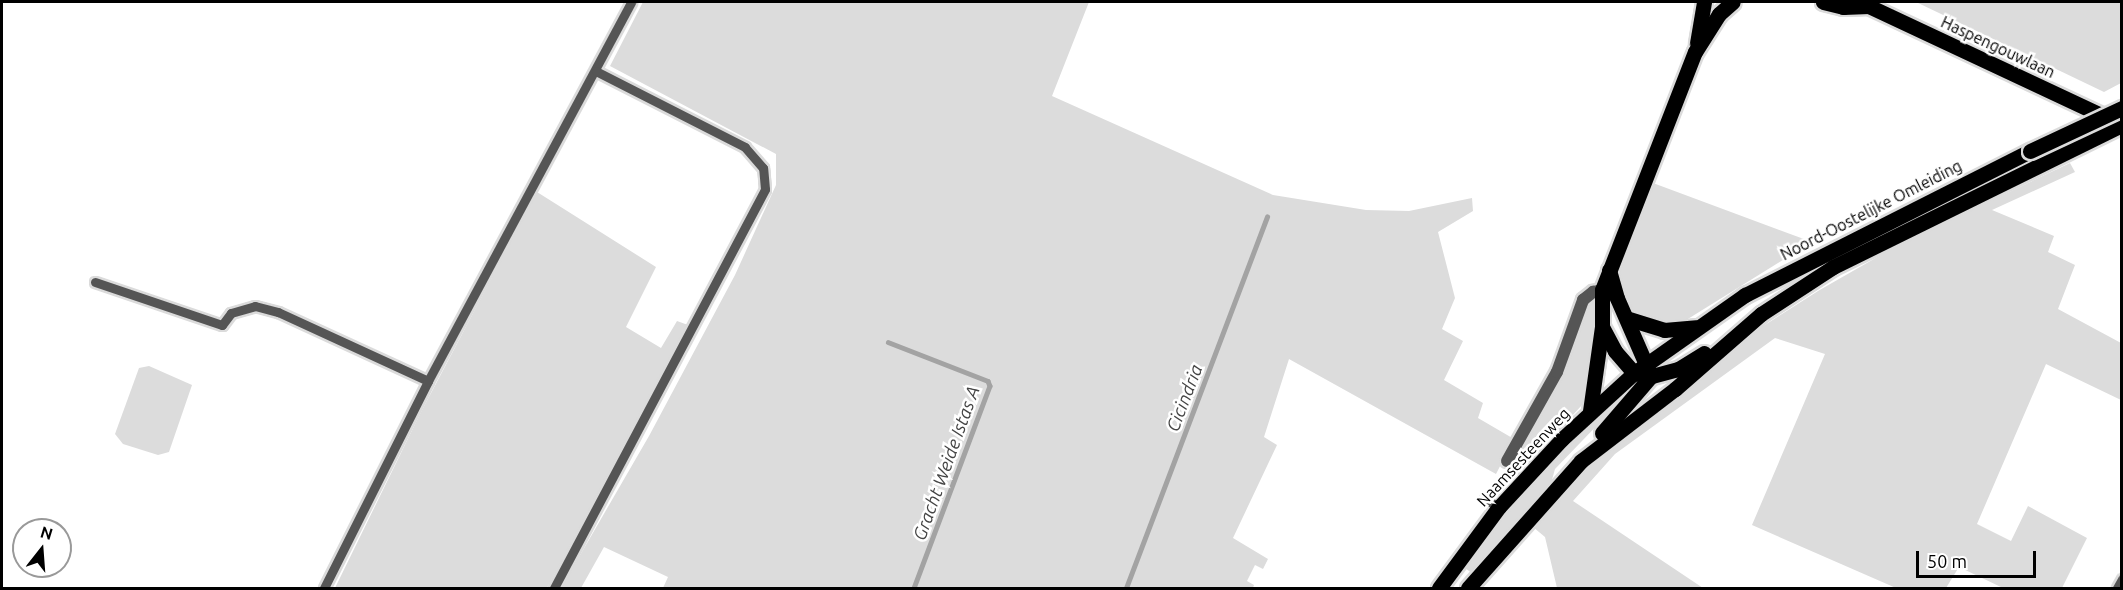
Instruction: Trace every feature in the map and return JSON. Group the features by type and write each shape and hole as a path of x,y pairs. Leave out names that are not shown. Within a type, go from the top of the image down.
{"main road":[{"path":"1695,52 1704,2"},
{"path":"1590,411 1609,270 1695,52 1719,14 1733,2"},
{"path":"1823,2 1842,7 1865,4"},
{"name":"Haspengouwlaan","path":"1865,4 2121,125"},
{"name":"Noord-Oostelijke Omleiding","path":"1649,370 1699,327 1745,295 2030,151 2121,108"},
{"name":"Noord-Oostelijke Omleiding","path":"1581,461 1675,389 1761,314 1833,267 2121,125"},
{"path":"1608,290 1629,319 1649,370"},
{"path":"1468,588 1581,461 1649,370 1695,361 1749,318 1761,314"},
{"path":"1629,319 1664,330 1699,327"},
{"path":"1602,327 1615,351 1634,373"},
{"name":"Naamsesteenweg","path":"1439,588 1492,503 1634,373 1649,370"}],"street":[{"name":"Naamsesteenweg","path":"1507,461 1557,372 1583,300 1608,290"}],"lane":[{"path":"324,588 428,381 631,2"},
{"path":"554,588 765,189 763,168 745,147 596,71"},
{"path":"95,282 222,325 231,313 255,306 278,312 428,381"},
{"path":"2116,588 2121,579"}],"shaded area":[{"path":"643,2 1089,2 1052,96 1273,195 1366,210 1409,211 1472,198 1473,211 1438,232 1455,298 1442,329 1463,341 1444,380 1483,403 1478,418 1514,439 1496,474 1289,359 1264,437 1277,445 1233,538 1268,559 1263,569 1255,565 1247,581 1254,585 1253,588 663,588 668,577 604,547 581,588 561,588 649,436 735,275 776,185 776,154 610,66"},
{"path":"1916,2 2121,2 2121,83 2104,92"},
{"path":"2070,163 2075,172 1992,210 2054,236 2048,252 2075,265 2058,309 2121,343 2121,400 2046,364 1977,524 2011,541 2028,506 2087,538 2062,588 2003,588 1959,567 1946,588 1896,588 1752,525 1825,354 1775,338 1615,454 1573,501 1703,588 1557,588 1545,537 1533,527 1615,441 1743,339 1818,291 1900,244"},
{"path":"1653,183 1812,242 1683,322 1671,325 1637,314 1627,305 1618,281 1618,267"},
{"path":"537,192 656,267 626,327 661,348 677,321 688,325 547,588 335,588 421,412"},
{"path":"1590,302 1595,303 1594,334 1590,379 1582,405 1503,492 1496,489 1563,371"},
{"path":"149,366 192,385 169,452 158,455 123,444 115,434 139,368"},
{"path":"1629,385 1633,388 1555,469 1550,487 1473,574 1461,565 1535,473"}],"waterway":[{"name":"Cicindria","path":"1126,588 1267,217"},
{"name":"Gracht Weide Istas A","path":"888,342 988,381 990,386 914,588"}]}
